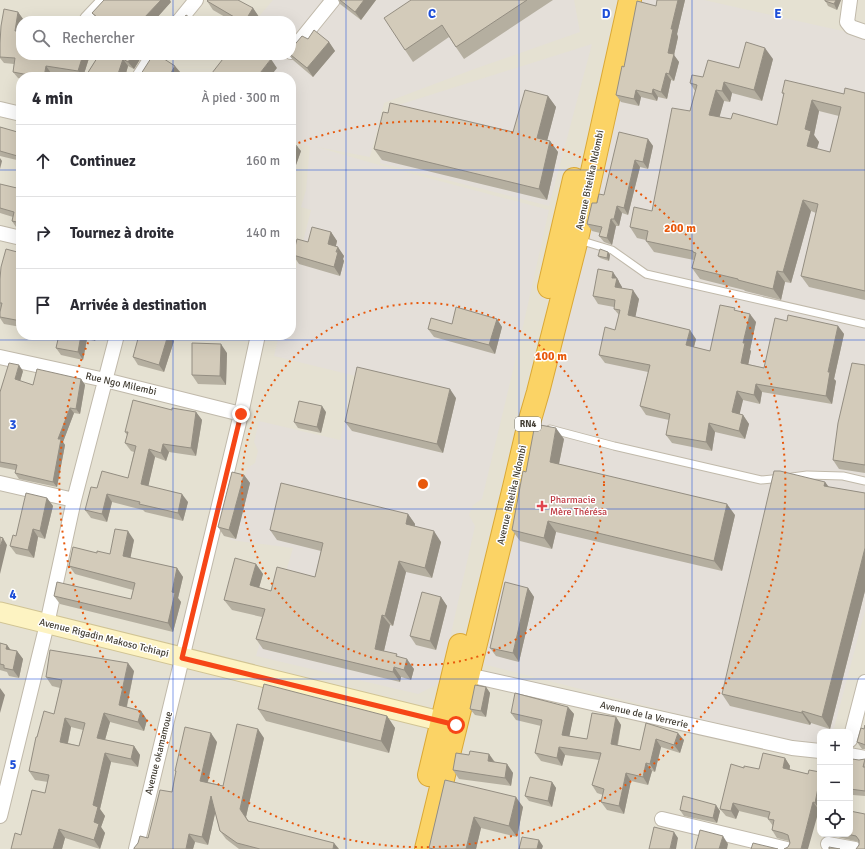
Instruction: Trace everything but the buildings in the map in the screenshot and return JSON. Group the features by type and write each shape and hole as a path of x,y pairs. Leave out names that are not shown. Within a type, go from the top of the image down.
{"highway":[{"name":"Avenue Bitelika Ndombi","path":"411,849 448,723 468,675 536,425 538,392 616,0"},
{"name":"Avenue Bitelika Ndombi","path":"426,849 448,723 524,390 569,237 630,0"}],"street":[{"path":"90,16 104,0"},
{"path":"183,16 196,0"},
{"path":"296,46 333,0"},
{"path":"850,0 847,22 851,27 865,32"},
{"path":"142,72 150,60"},
{"path":"0,109 16,113"},
{"path":"0,233 16,237"},
{"path":"0,816 47,624 74,500 116,340"},
{"name":"Avenue okamamoue","path":"136,849 241,414 257,340"},
{"name":"Rue Ngo Milembi","path":"0,358 105,380 241,414"},
{"path":"0,483 74,500"},
{"name":"Avenue Rigadin Makoso Tchiapi","path":"0,612 448,723"},
{"name":"Avenue de la Verrerie","path":"468,675 792,748 817,751"},
{"path":"853,729 865,682"},
{"path":"853,756 865,758"},
{"path":"662,820 787,849"},
{"path":"829,842 855,849"}],"lane":[{"path":"569,237 600,245 612,250 646,274 865,324"},
{"path":"536,425 614,446 761,480 806,475 843,476 865,481"}],"shaded area":[{"path":"0,0 865,0 865,849 0,849"},
{"path":"273,0 574,0 580,32 477,68 384,103 370,157 317,147 549,210 515,362 482,499 473,505 469,515 475,526 440,683 418,694 256,656 261,639 275,608 293,548 230,540 247,468 255,463 258,451 254,442 259,421 340,440 356,376 274,356 278,340 296,340 296,268 311,210 301,207 306,190 310,146 296,142 296,72 213,72 223,60 296,60 296,16 259,16"},
{"path":"642,0 704,0 865,36 865,611 834,729 817,729 817,749 483,664"},
{"path":"592,44 549,206 380,163 392,107"}],"place":[{"name":"Pharmacie Mère Thérésa","path":"542,506"}],"route":[{"path":"241,414 182,658 456,725"}]}
